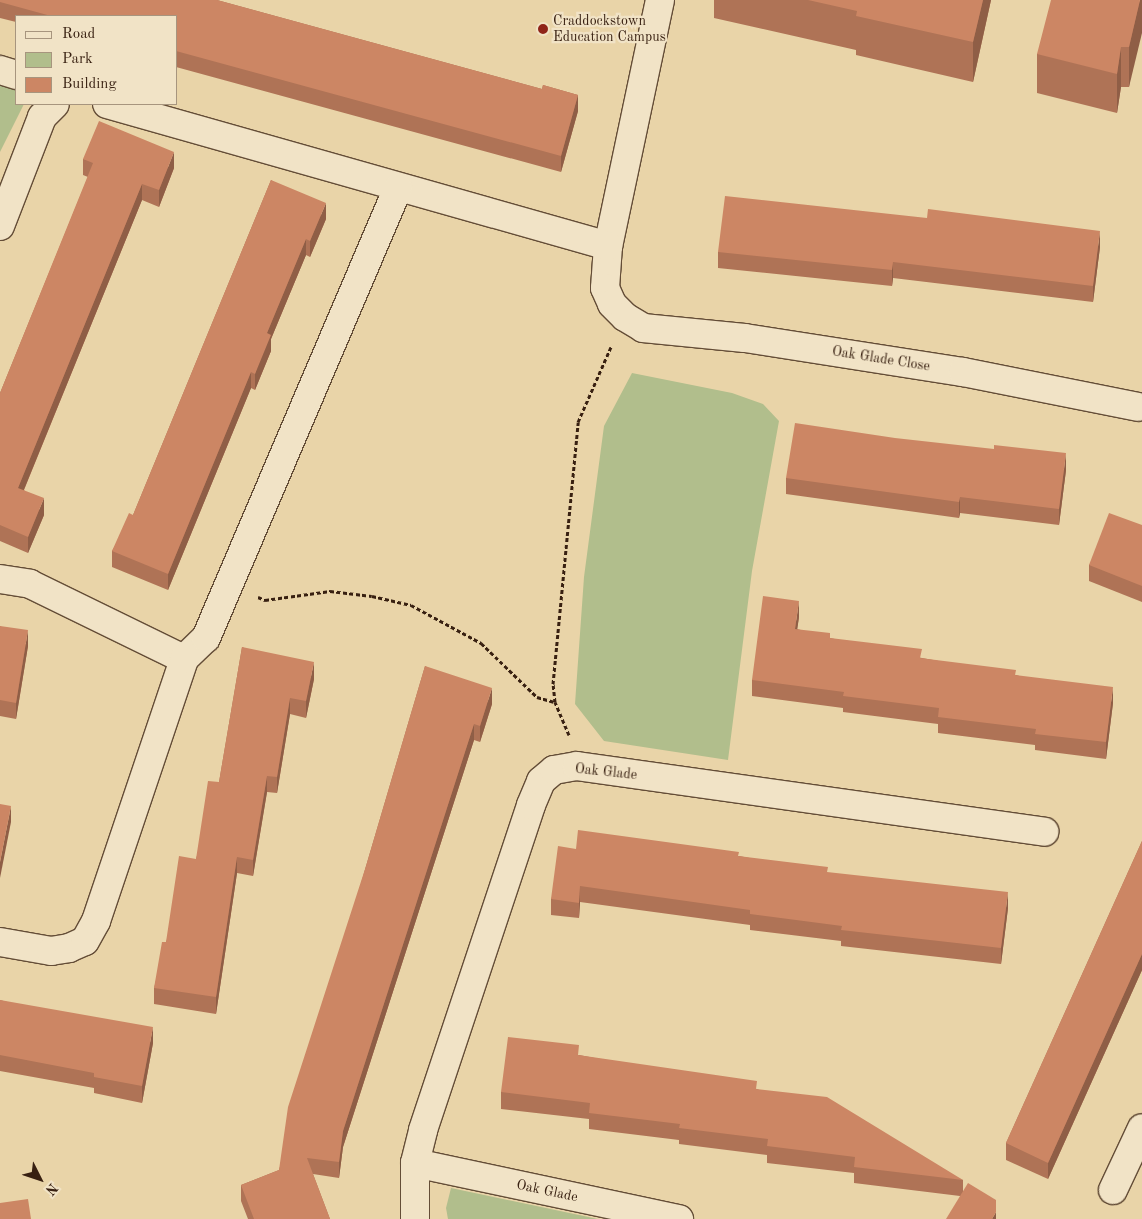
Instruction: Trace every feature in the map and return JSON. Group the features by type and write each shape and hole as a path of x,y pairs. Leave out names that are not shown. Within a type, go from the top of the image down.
{"street":[{"path":"625,317 612,304 605,288 608,246 660,0"},
{"path":"0,70 15,75"},
{"path":"0,226 42,117 54,105"},
{"path":"110,105 608,246"},
{"path":"0,942 51,951 85,941 96,921 184,659 206,638 398,188"},
{"name":"Oak Glade Close","path":"625,317 643,328 745,338 963,372 1141,409"},
{"path":"0,578 30,584 184,659"},
{"name":"Oak Glade","path":"415,1219 415,1163 531,805 541,781 554,770 578,766 1044,832"},
{"path":"1113,1190 1142,1128"},
{"name":"Oak Glade","path":"415,1163 679,1219"}],"path":[{"path":"578,766 574,747 555,702 553,684 578,422 625,317"},
{"path":"228,585 266,600 330,591 372,596 411,605 481,643 537,697 555,702"}],"green space":[{"path":"0,85 15,90 15,105 24,105 0,152"},
{"path":"632,373 732,393 763,404 779,421 752,571 728,760 604,741 575,704 584,577 604,426"},
{"path":"451,1188 598,1219 448,1219 446,1208"}],"building":[{"path":"0,0 217,0 542,89 543,85 578,95 561,156 178,52 178,15 47,15 0,2"},
{"path":"808,0 983,0 973,42 856,16 857,11"},
{"path":"1051,0 1140,0 1129,47 1121,47 1117,74 1037,54"},
{"path":"99,121 174,152 159,190 142,184 18,488 44,498 28,537 0,525 0,393 93,163 83,159"},
{"path":"271,180 326,203 310,241 306,239 267,333 271,335 255,374 251,372 168,574 112,551 129,513 133,515"},
{"path":"725,196 927,218 928,209 1100,231 1093,286 893,262 892,270 718,252"},
{"path":"795,423 895,438 994,449 994,445 1066,453 1059,509 960,497 959,502 786,478"},
{"path":"1109,513 1142,525 1142,586 1089,565"},
{"path":"763,596 799,601 795,629 830,633 830,638 922,649 920,658 1016,670 1015,675 1113,687 1106,742 1035,734 1036,729 938,717 939,708 843,696 844,692 752,680"},
{"path":"0,626 28,630 16,703 0,700"},
{"path":"242,647 314,662 306,701 290,698 277,777 267,776 253,860 237,857 216,997 154,988 162,942 166,942 179,856 196,859 208,781 219,782"},
{"path":"425,666 492,688 480,726 474,724 343,1131 339,1162 307,1158 330,1219 254,1219 241,1185 279,1170 288,1107 366,866"},
{"path":"0,804 11,806 0,862"},
{"path":"578,830 739,852 738,856 828,867 827,872 1008,892 1001,948 841,930 842,926 750,914 750,910 580,886 579,903 551,899 558,846 576,849"},
{"path":"1142,841 1142,954 1048,1163 1006,1143"},
{"path":"0,1000 153,1027 142,1086 94,1077 94,1073 0,1055"},
{"path":"508,1037 579,1045 578,1055 757,1081 756,1089 827,1097 963,1180 854,1167 855,1157 767,1146 768,1139 679,1128 680,1124 589,1113 590,1103 501,1092"},
{"path":"968,1183 996,1200 996,1212 992,1219 946,1219"},
{"path":"28,1199 31,1219 0,1219 0,1203"}],"place":[{"name":"Craddockstown Education Campus","path":"543,29"}]}
